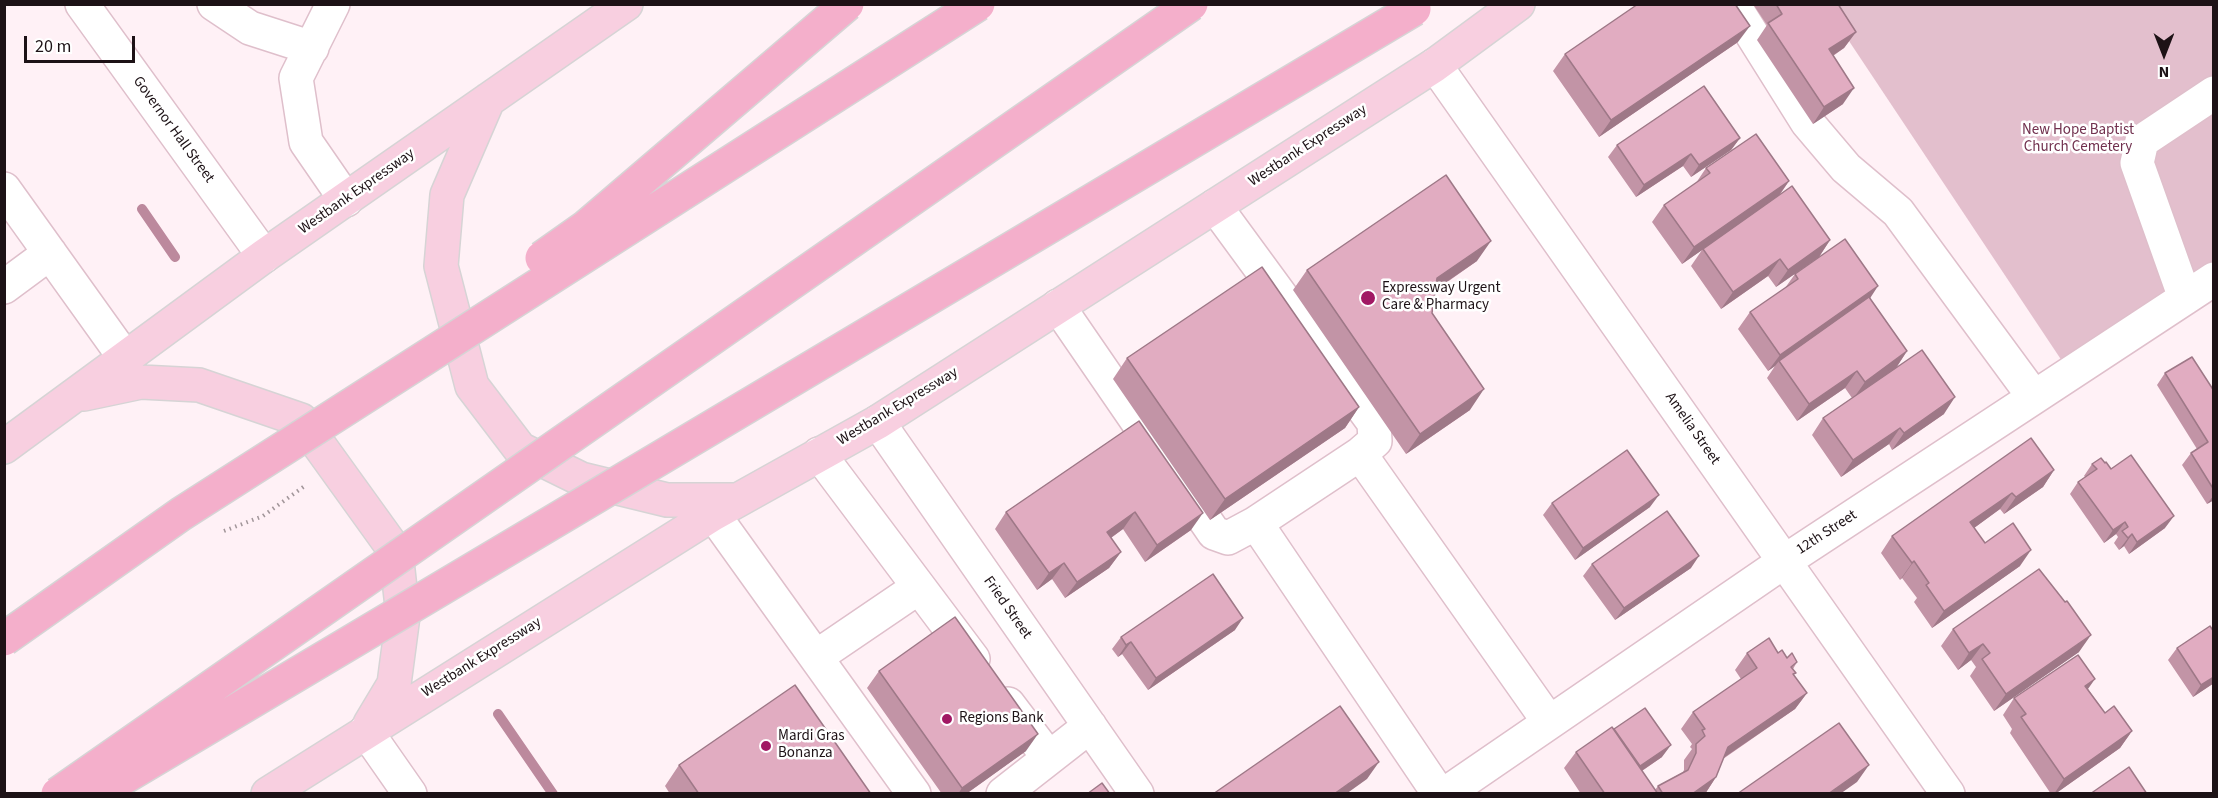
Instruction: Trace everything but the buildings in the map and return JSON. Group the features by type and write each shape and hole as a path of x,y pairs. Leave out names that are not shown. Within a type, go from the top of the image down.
{"highway":[{"path":"4,639 586,227 847,4"},
{"path":"181,514 978,4"},
{"path":"58,794 1191,4"},
{"path":"96,794 1414,9"}],"main road":[{"name":"Westbank Expressway","path":"4,447 264,256 626,4"},
{"name":"Westbank Expressway","path":"268,794 726,507 878,422 1435,65 1518,4"},
{"path":"488,100 447,195 441,266 472,386 520,449 581,479 667,500 726,507"},
{"path":"76,395 141,382 199,386 301,420 396,552 403,616 394,684 366,731"}],"street":[{"name":"Governor Hall Street","path":"82,4 264,256"},
{"path":"214,4 250,28 312,48"},
{"path":"333,4 296,78 306,142 346,200"},
{"path":"1732,4 1807,122 1846,168 1898,212 2034,397"},
{"name":"Amelia Street","path":"1435,65 1948,794"},
{"path":"2185,298 2137,163 2142,141 2214,93"},
{"path":"4,189 125,358"},
{"path":"1058,306 1214,533 1228,538 1256,523 1360,454 1375,441 1374,423 1215,206"},
{"path":"4,286 50,254"},
{"name":"12th Street","path":"1445,794 1785,561 2214,279"},
{"name":"Fried Street","path":"878,422 1137,794"},
{"path":"819,454 1049,758"},
{"path":"1360,454 1549,722"},
{"path":"726,507 816,657 914,794"},
{"path":"1256,523 1439,794"},
{"path":"816,657 919,587"},
{"path":"1003,794 1090,726"},
{"path":"366,731 410,794"}],"green space":[{"name":"New Hope Baptist Church Cemetery","path":"1825,5 2213,5 2213,279 2070,373"}],"waterway":[{"path":"142,209 175,257"},
{"path":"498,714 553,794"}],"place":[{"name":"Expressway Urgent Care & Pharmacy","path":"1368,298"},
{"name":"Regions Bank","path":"947,719"},
{"name":"Mardi Gras Bonanza","path":"766,746"}]}
